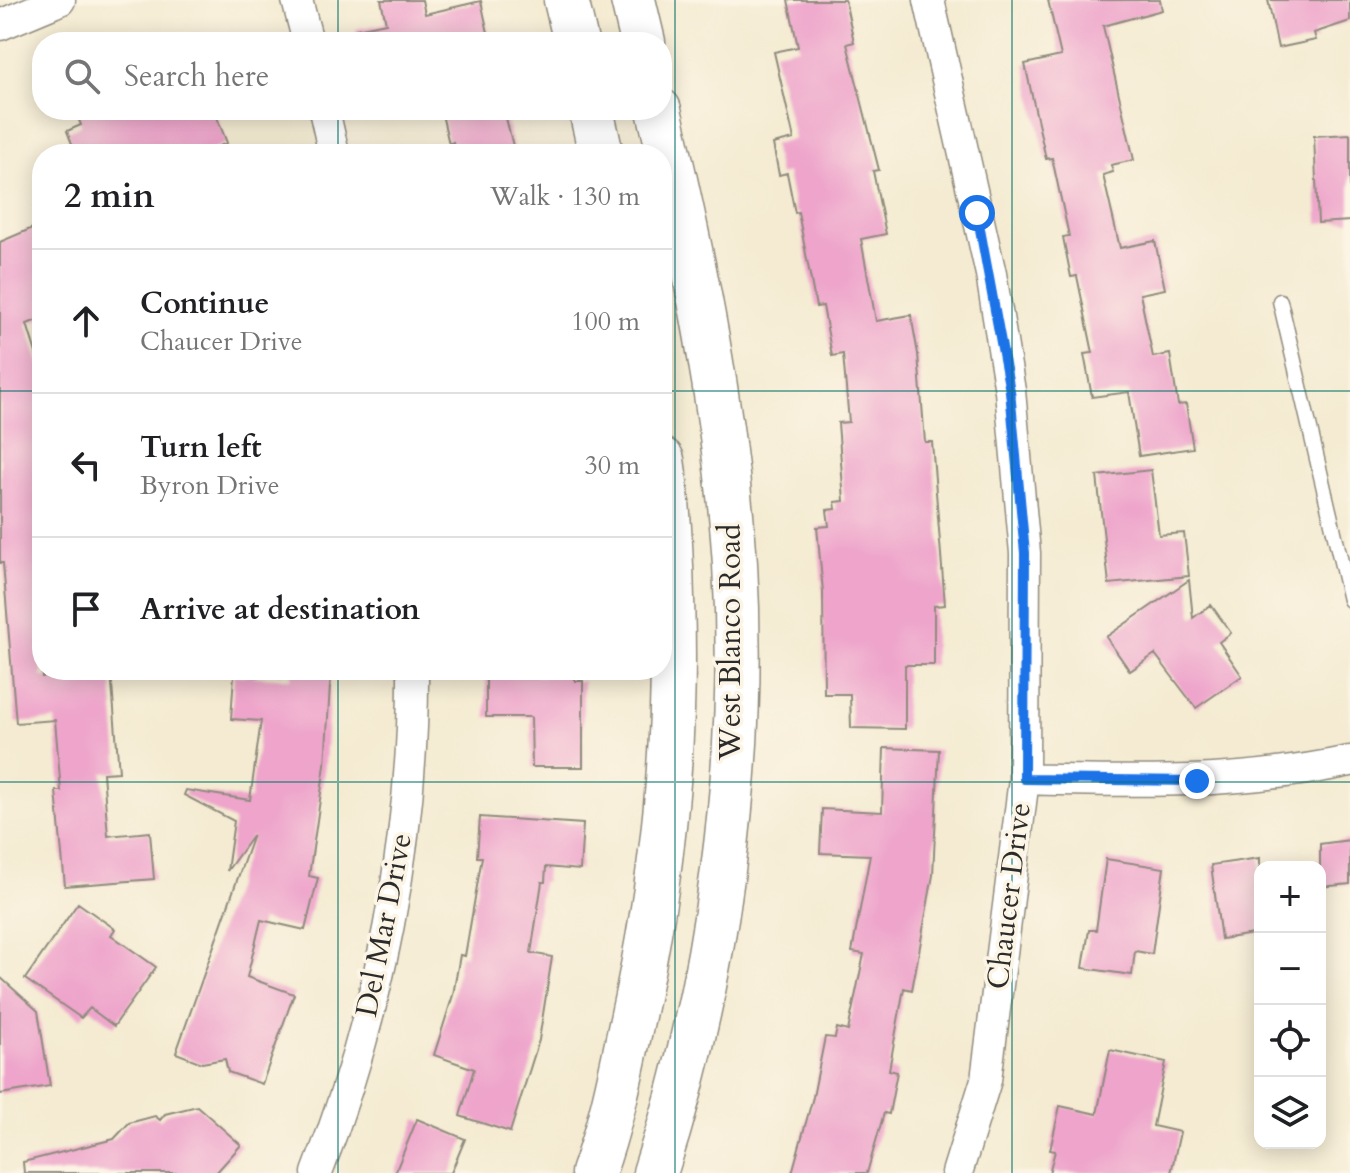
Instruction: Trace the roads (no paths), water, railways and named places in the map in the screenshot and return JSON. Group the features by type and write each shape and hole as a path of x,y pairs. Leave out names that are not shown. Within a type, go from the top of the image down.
{"main road":[{"path":"566,0 574,32"},
{"path":"633,0 641,32"},
{"path":"593,120 599,144"},
{"name":"West Blanco Road","path":"661,120 666,144"},
{"name":"West Blanco Road","path":"655,1173 674,1115 722,889 735,701 735,566 725,459 710,350 672,171"},
{"name":"West Blanco Road","path":"593,1173 606,1137 654,920 668,803 675,689 672,596"}],"street":[{"path":"0,25 60,0"},
{"path":"297,0 305,32"},
{"name":"Chaucer Drive","path":"929,0 991,274 1010,391 1025,553 1024,779 986,1080 957,1173"},
{"path":"326,120 332,144"},
{"name":"Del Mar Drive","path":"317,1173 358,1047 398,872 407,797 413,680"},
{"path":"1024,779 1173,783 1270,776 1350,761"}],"lane":[{"path":"1280,301 1350,600"}]}
